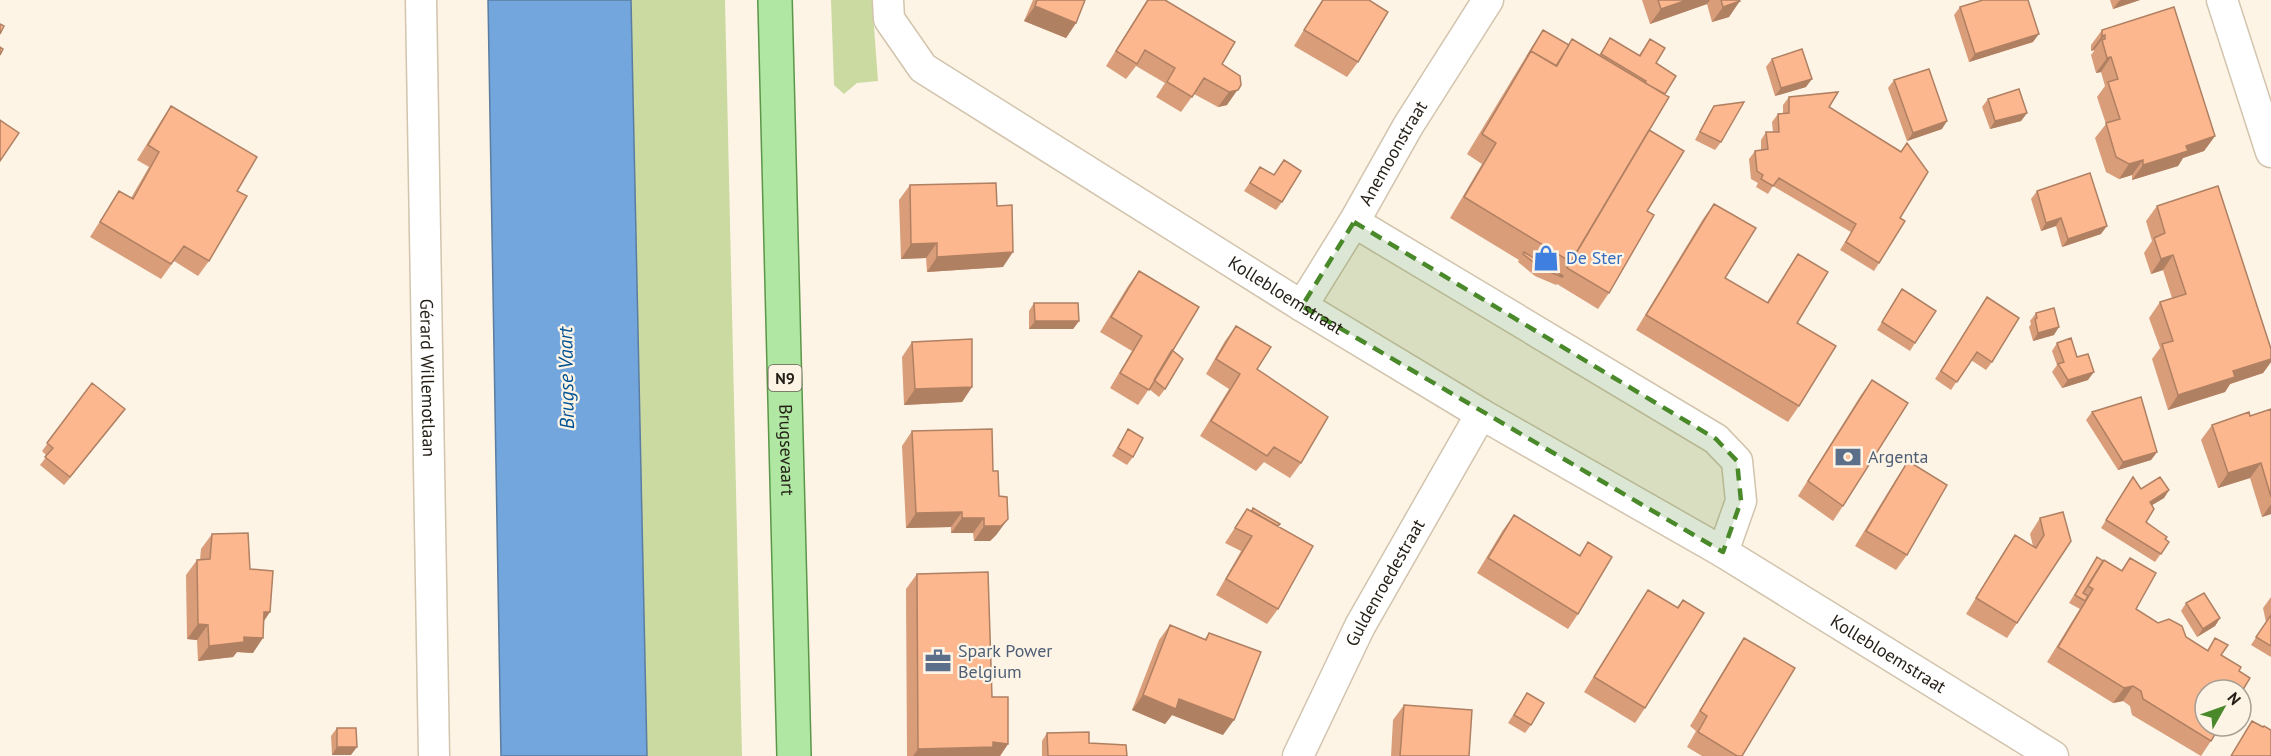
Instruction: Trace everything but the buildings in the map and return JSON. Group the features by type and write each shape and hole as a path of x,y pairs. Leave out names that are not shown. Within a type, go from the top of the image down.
{"main road":[{"name":"Brugsevaart","path":"775,0 794,756"}],"street":[{"name":"Gérard Willemotlaan","path":"421,0 434,756"},
{"name":"Kollebloemstraat","path":"888,0 889,19 923,68 1302,306 1481,414 1723,552 2053,756"},
{"name":"Anemoonstraat","path":"1302,306 1354,222 1408,126 1488,0"},
{"path":"2222,0 2271,152"},
{"path":"1354,222 1716,439 1737,461 1741,501 1723,552"},
{"name":"Guldenroedestraat","path":"1298,756 1360,626 1481,414"}],"highlighted area":[{"path":"1354,222 1716,439 1737,461 1741,501 1723,552 1302,306"}],"green space":[{"path":"631,0 725,0 742,756 647,756"},
{"path":"831,0 872,0 878,81 857,83 844,94 834,85"}],"water":[{"name":"Brugse Vaart","path":"488,0 631,0 647,756 501,756"}],"place":[{"name":"De Ster","path":"1546,258"},
{"name":"Argenta","path":"1848,457"},
{"name":"Spark Power Belgium","path":"938,661"}]}
